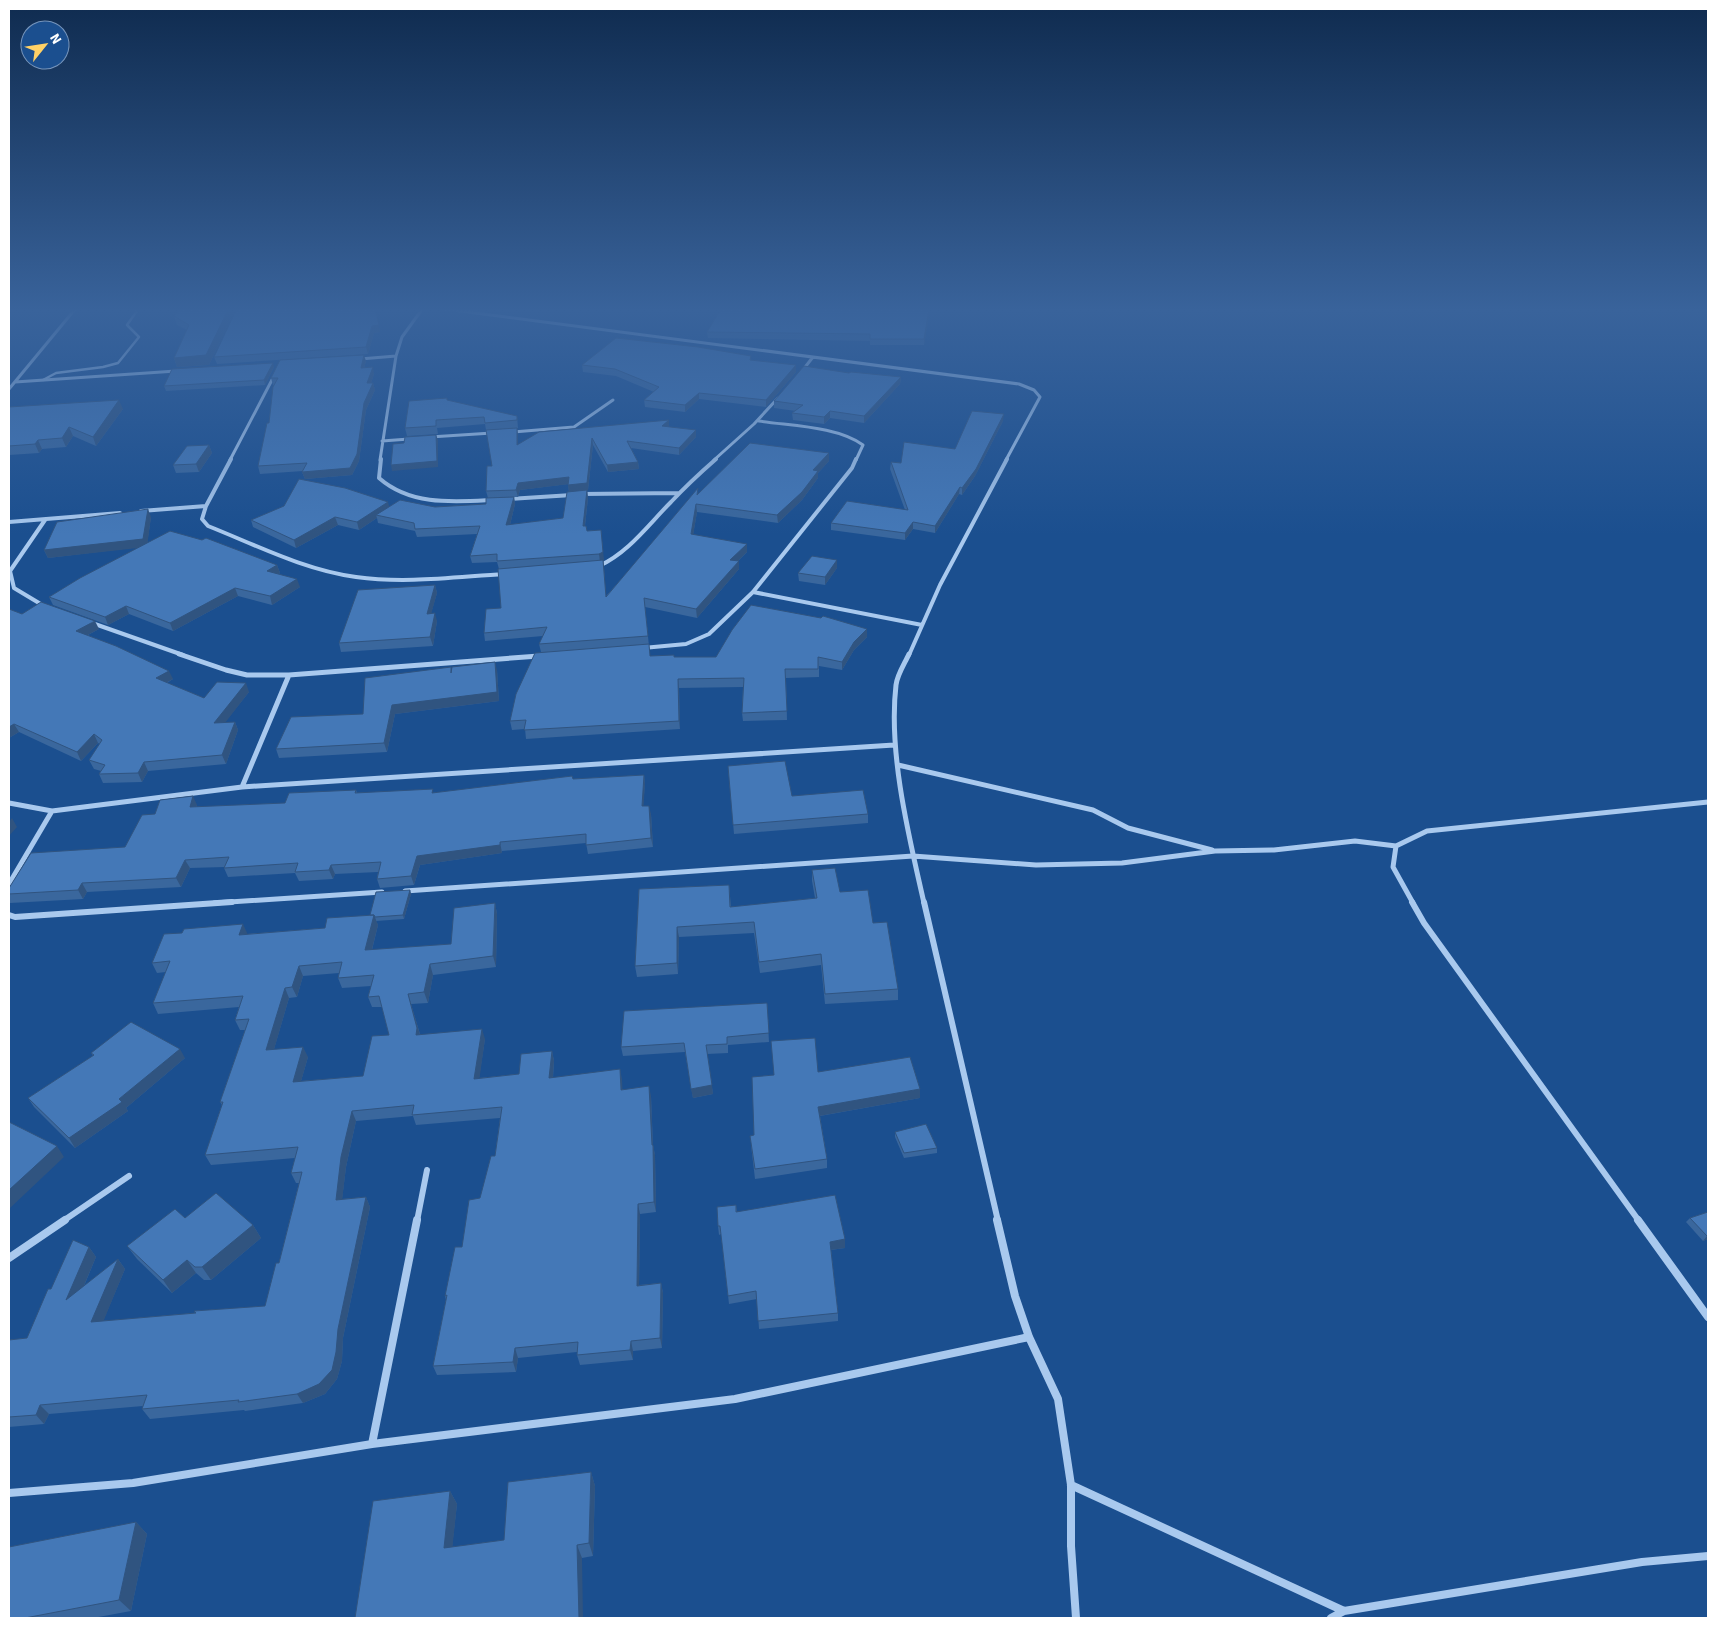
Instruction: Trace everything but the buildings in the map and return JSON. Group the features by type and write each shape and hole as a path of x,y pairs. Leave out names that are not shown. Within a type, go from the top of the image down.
{"street":[{"path":"269,384 206,506 202,519 208,526 325,570 356,577 412,579 510,573"},
{"path":"391,384 382,441 379,478 386,486 402,494 420,499 442,501 494,500"},
{"path":"1017,384 1027,386 1039,393 1040,397 940,585 896,683 894,745 913,856 1015,1296 1029,1337 1058,1399 1071,1484 1076,1618"},
{"path":"593,567 601,566 621,553 679,493 759,421 783,393"},
{"path":"507,432 574,427 613,400"},
{"path":"638,648 680,646 701,640 753,592 852,468 863,446 860,442 844,434 759,421"},
{"path":"420,438 497,433"},
{"path":"382,441 411,439"},
{"path":"504,500 601,493 679,493"},
{"path":"140,512 206,506"},
{"path":"9,522 121,513"},
{"path":"45,520 10,571 14,588 38,604 48,607"},
{"path":"753,592 922,624"},
{"path":"85,621 226,670 247,675 289,675 548,656"},
{"path":"242,787 289,675"},
{"path":"9,802 52,811 242,787 894,745"},
{"path":"898,765 1093,810 1128,828 1215,851"},
{"path":"400,891 913,856 1045,865 1122,863 1215,851 1274,850 1355,841 1396,846 1426,831 1708,802"},
{"path":"9,884 52,811"},
{"path":"1396,846 1393,867 1424,923 1708,1317"},
{"path":"9,915 15,917 390,892"},
{"path":"372,1444 427,1170"},
{"path":"9,1258 129,1176"},
{"path":"9,1493 133,1484 372,1444 735,1399 1029,1337"},
{"path":"1071,1484 1344,1611"},
{"path":"1331,1618 1344,1611 1642,1562 1708,1556"}]}
